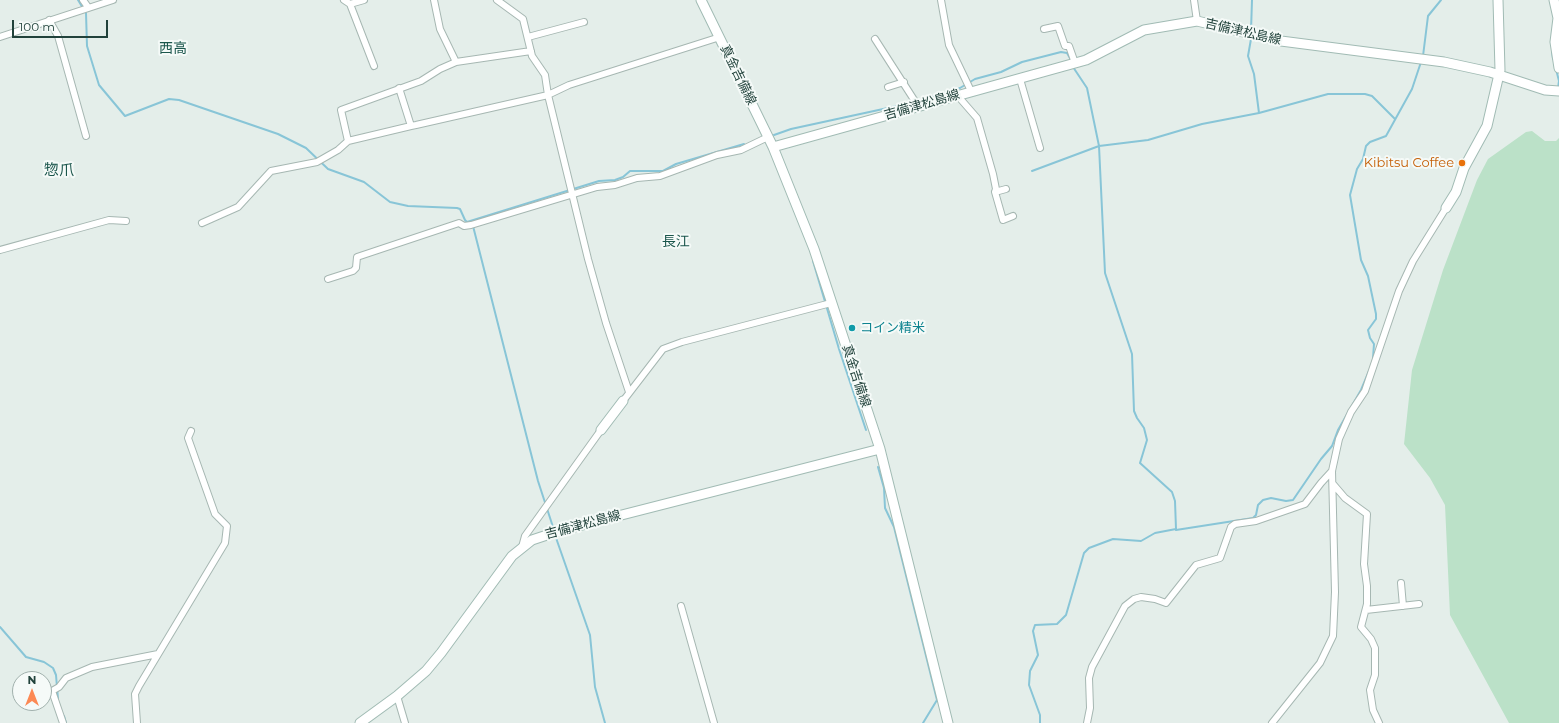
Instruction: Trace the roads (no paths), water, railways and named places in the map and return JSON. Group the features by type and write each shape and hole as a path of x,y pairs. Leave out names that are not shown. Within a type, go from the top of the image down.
{"main road":[{"name":"真金吉備線","path":"702,0 773,147 796,203 831,303 880,449 948,723"},
{"path":"1446,208 1456,192 1467,162 1487,126 1501,60 1498,0"},
{"path":"1554,0 1558,12 1555,50 1559,68"},
{"name":"吉備津松島線","path":"773,147 1075,63 1103,52 1144,30 1197,21 1281,41 1421,59 1498,74 1545,90 1559,91"},
{"path":"601,430 623,401"},
{"name":"吉備津松島線","path":"360,723 397,696 434,663 500,570 522,547 541,536 559,530 880,449"}],"street":[{"path":"83,0 88,7"},
{"path":"0,36 113,0"},
{"path":"344,0 350,4 374,66"},
{"path":"350,4 364,0"},
{"path":"434,0 440,29 456,62"},
{"path":"497,0 523,19 531,51 544,75 572,195 606,323 629,392"},
{"path":"941,0 949,45 971,91"},
{"path":"1194,0 1197,21"},
{"path":"49,20 58,36 86,136"},
{"path":"528,37 584,22"},
{"path":"1044,29 1058,26 1065,46 1069,46 1075,63"},
{"path":"202,224 238,207 270,171 317,162 338,150 348,141 548,95 569,85 720,37"},
{"path":"875,39 918,106"},
{"path":"348,141 341,110 421,81 440,69 456,62 531,51"},
{"path":"1020,79 1040,148"},
{"path":"888,87 904,82"},
{"path":"399,88 411,126"},
{"path":"957,95 976,118 996,189 995,192 1002,220 1013,216"},
{"path":"328,279 353,271 356,268 357,257 459,223 464,226 471,226 597,187 615,185 637,178 660,176 696,162 740,150 768,137"},
{"path":"995,192 1006,189"},
{"path":"1272,723 1320,663 1333,636 1335,592 1332,471 1339,439 1348,418 1365,391 1372,375 1399,291 1418,251 1446,208"},
{"path":"0,250 109,220 126,221"},
{"path":"623,401 663,349 682,342 831,303"},
{"path":"522,547 525,536 601,430"},
{"path":"138,723 135,694 225,543 227,526 215,514 188,438 191,431"},
{"path":"1087,723 1090,708 1088,686 1092,667 1125,606 1134,599 1141,597 1155,599 1166,603 1196,565 1220,558 1231,527 1235,524 1256,521 1305,504 1332,471"},
{"path":"1333,484 1345,498 1367,514 1364,556 1367,586 1366,610 1361,627 1375,648 1375,675 1370,690 1373,710 1378,723"},
{"path":"1401,582 1403,606"},
{"path":"1366,610 1419,604"},
{"path":"681,606 714,723"},
{"path":"63,723 52,694 66,678 76,672 158,654"},
{"path":"397,696 405,723"}],"waterway":[{"path":"78,0 86,13 87,46 99,85 125,116 169,99 179,100 278,134 306,148 328,169 364,182 390,202 408,206 457,208 460,209 467,222 599,181 615,180 623,177 630,171 663,171 676,164 744,144"},
{"path":"1251,31 1252,0"},
{"path":"1423,56 1428,16 1441,0"},
{"path":"1251,39 1248,56 1254,74 1259,113"},
{"path":"1552,50 1553,59"},
{"path":"774,135 791,129 920,101 960,88 975,79 1001,72 1022,62 1061,52 1067,53 1071,60"},
{"path":"1373,358 1374,344 1370,338 1368,330 1376,319 1376,314 1368,276 1361,260 1350,195 1357,169 1363,159 1366,146 1370,142 1386,136 1412,89 1421,62"},
{"path":"1040,723 1040,715 1029,685 1030,671 1038,655 1033,631 1035,625 1057,624 1066,615 1084,553 1089,548 1113,539 1141,541 1155,533 1176,529 1175,501 1172,492 1140,463 1147,440 1144,428 1134,411 1132,354 1105,273 1099,146 1087,88 1073,67"},
{"path":"1556,69 1559,81 1558,88"},
{"path":"1032,171 1099,146 1148,140 1202,124 1259,113 1328,94 1365,94 1372,96 1395,119"},
{"path":"473,226 538,481 553,527"},
{"path":"813,261 839,349 866,430"},
{"path":"1176,530 1253,518 1256,515 1258,505 1263,500 1271,498 1286,501 1293,500 1321,459 1332,446 1338,430 1361,390 1369,371"},
{"path":"878,467 884,488 885,508 894,527 937,700 923,723"},
{"path":"555,535 590,635 595,687 605,723"},
{"path":"0,627 26,657 44,662 53,668 56,675 58,699"},
{"path":"64,716 66,723"}],"place":[{"name":"Kibitsu Coffee","path":"1462,163"},
{"name":"コイン精米","path":"852,328"}],"district":[{"name":"西高","path":"173,49"},
{"name":"惣爪","path":"59,171"},
{"name":"長江","path":"676,242"}]}
